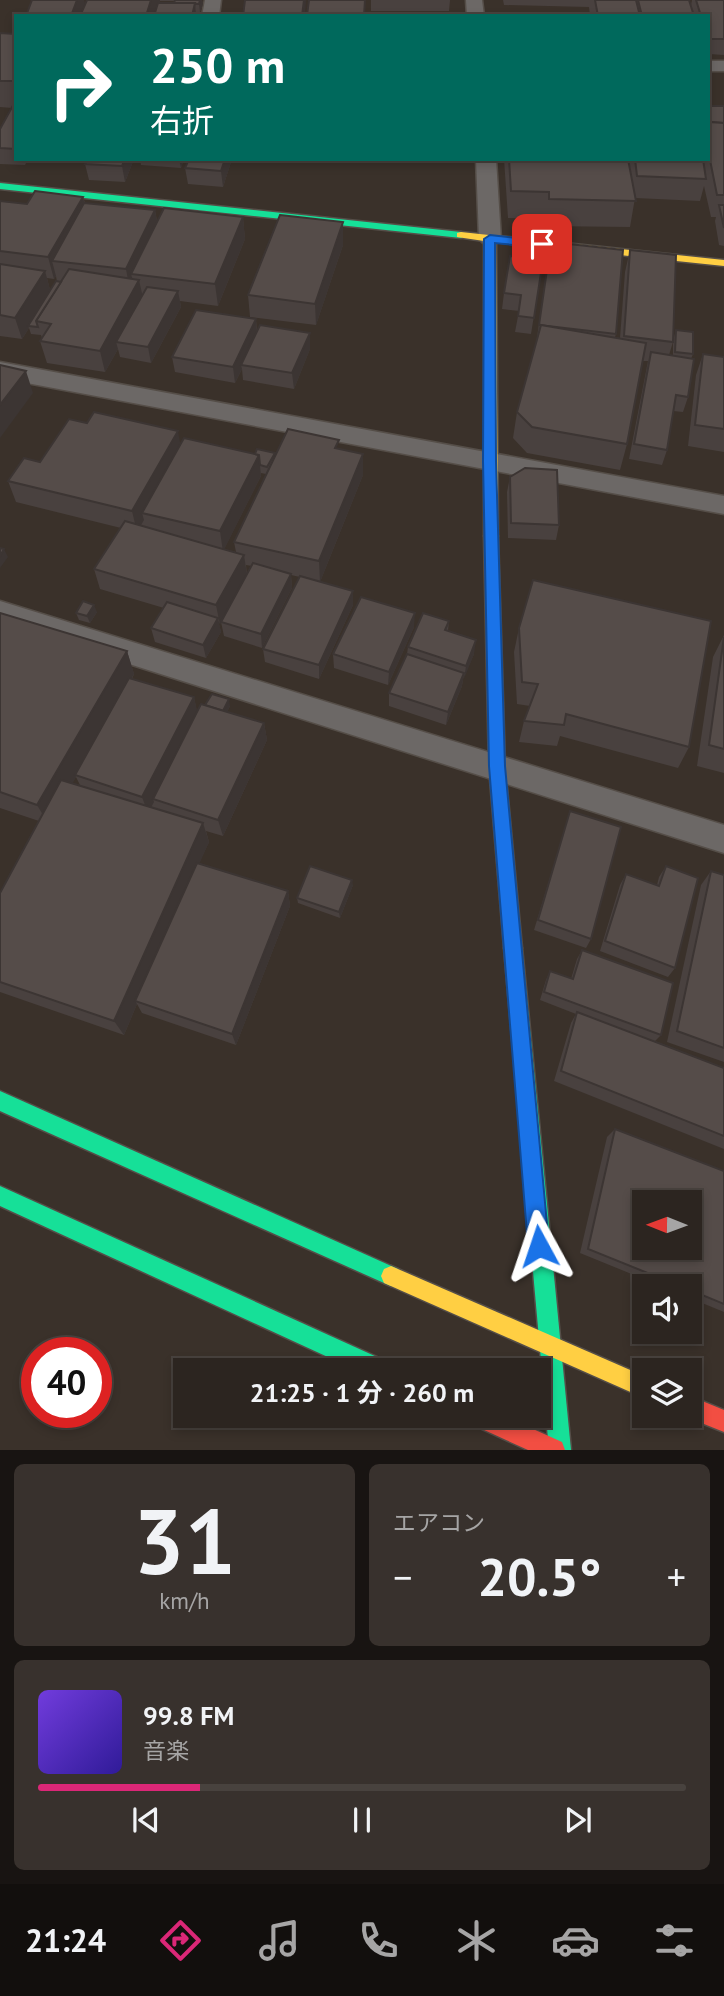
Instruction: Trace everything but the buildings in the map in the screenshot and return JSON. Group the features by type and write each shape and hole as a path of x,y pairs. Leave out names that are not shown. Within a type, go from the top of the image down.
{"street":[{"path":"486,161 490,239 489,461 497,766 560,1450"},
{"path":"0,186 724,263"},
{"path":"0,370 724,505"},
{"path":"0,612 724,839"},
{"path":"0,1101 549,1348 632,1382"},
{"path":"0,1196 354,1358"},
{"path":"702,1412 724,1421"},
{"path":"505,1428 554,1450"}],"traffic: fast":[{"path":"0,186 461,235"},
{"path":"513,948 560,1450"},
{"path":"0,1101 391,1276"},
{"path":"0,1196 354,1358"}],"traffic: slow":[{"path":"461,235 724,263"},
{"path":"490,239 491,536"},
{"path":"391,1276 632,1382"}],"traffic: jam":[{"path":"491,536 497,767 513,948"},
{"path":"702,1412 724,1421"},
{"path":"505,1428 554,1450"}],"route":[{"path":"539,1246 497,766 489,461 490,239 542,244"}]}
